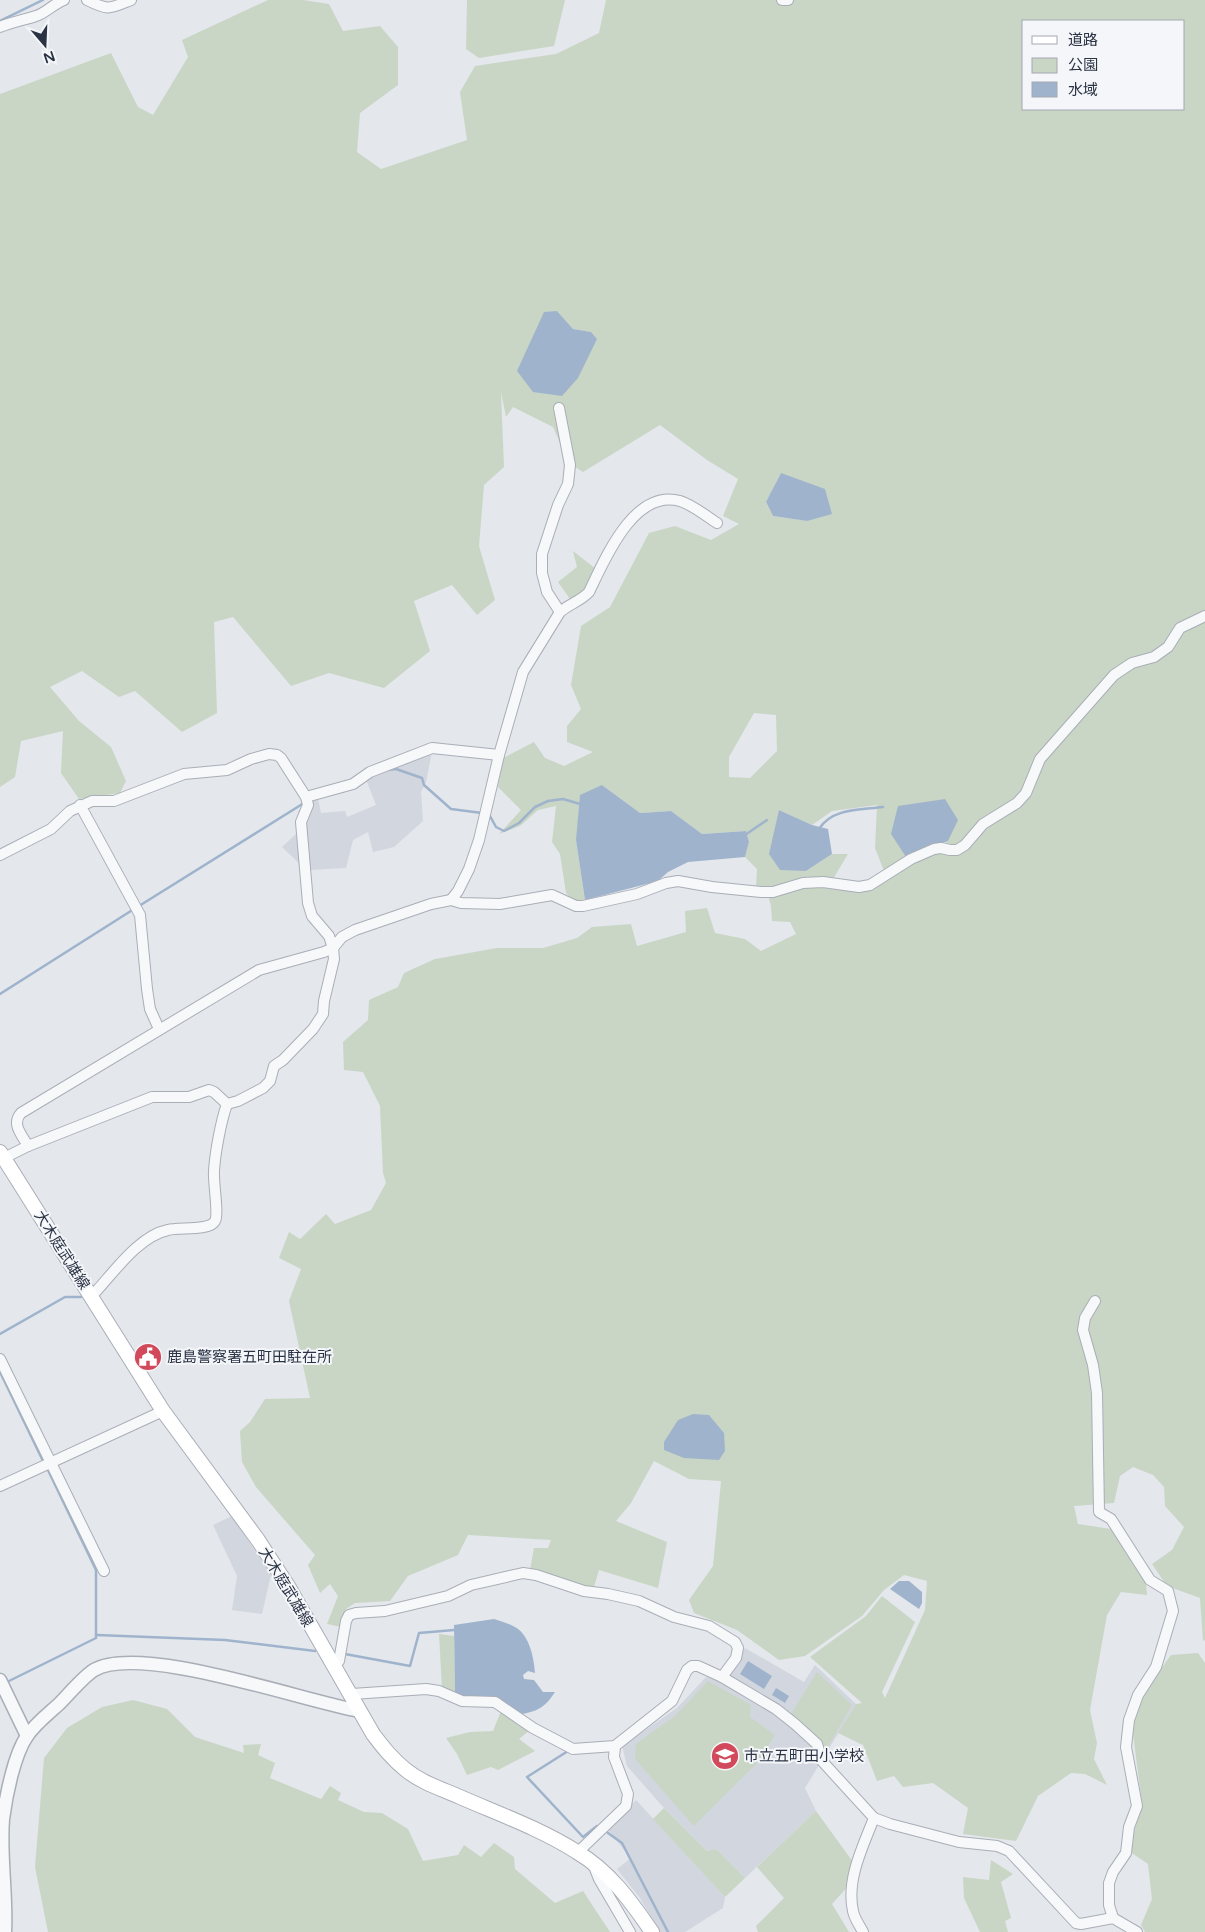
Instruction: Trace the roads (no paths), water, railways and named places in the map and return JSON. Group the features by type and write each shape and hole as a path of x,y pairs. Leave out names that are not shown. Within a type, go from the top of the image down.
{"main road":[{"name":"大木庭武雄線","path":"2,1155 163,1410 288,1586 334,1667 386,1752 407,1771 428,1784 538,1831 578,1852 614,1881 634,1905 652,1932"}],"street":[{"path":"86,0 103,8 110,8 131,0"},
{"path":"782,0 788,0"},
{"path":"0,27 14,21 36,16 45,12 59,1"},
{"path":"559,408 570,464 568,484 558,505 542,554 542,573 547,592 560,612"},
{"path":"451,900 458,891 469,869 479,840 498,756 523,672 560,612 568,604 583,598 589,592 615,538 628,525 636,513 645,507 665,499 681,501 717,523"},
{"path":"28,1146 16,1124 17,1117 21,1113 159,1029 259,970 324,952 333,948 342,937 355,930 431,904 451,900 461,903 500,904 552,895 576,906 583,906 638,894 666,883 678,881 761,892 773,892 803,883 823,882 859,888 870,885 911,860 934,849 957,850 965,845 983,824 1017,803 1026,793 1040,759 1114,675 1132,663 1154,657 1168,647 1180,628 1205,616"},
{"path":"306,797 353,784 370,772 432,748 498,756"},
{"path":"0,855 51,829 70,811 80,805 92,801 114,801 184,774 227,770 251,759 269,754 277,755 281,758 306,797 308,805 301,822 308,903 312,916 329,936 334,959 324,1001 323,1014 313,1030 283,1060 274,1066 270,1081 263,1088 238,1101 227,1104"},
{"path":"80,805 137,908 150,1009 159,1029"},
{"path":"2,1155 152,1097 189,1097 208,1090 214,1092 227,1104"},
{"path":"92,1297 145,1240 169,1229 205,1227 212,1225 216,1221 214,1170 227,1104"},
{"path":"1094,1301 1085,1318 1083,1330 1093,1365 1097,1393 1099,1512 1111,1519 1150,1580 1168,1591 1173,1611 1156,1666 1138,1695 1129,1720 1126,1747 1137,1806 1129,1827 1126,1853 1113,1872 1110,1883 1109,1905 1113,1918"},
{"path":"0,1358 104,1571"},
{"path":"0,1486 163,1410"},
{"path":"334,1667 339,1661 346,1621 349,1615 385,1611 448,1596 471,1585 523,1573 536,1575 584,1591 639,1601 674,1617 709,1626 735,1642 738,1648 736,1658 722,1677"},
{"path":"5,1932 6,1911 0,1852 2,1820 9,1784 20,1751 27,1736 94,1670 116,1663 143,1662 252,1684 340,1708 360,1711"},
{"path":"352,1694 426,1688 462,1700 495,1702 533,1728 573,1748 615,1746 672,1701 687,1670 692,1666 698,1666 722,1677 776,1709 817,1744 822,1761 874,1818 959,1842 997,1846 1009,1851 1076,1923 1081,1924 1113,1918 1137,1932"},
{"path":"0,1680 27,1736"},
{"path":"578,1852 626,1806 628,1794 614,1756 615,1746"},
{"path":"863,1932 853,1912 852,1889 858,1859 874,1818"},
{"path":"593,1863 599,1879 630,1932"}],"water":[{"path":"557,311 573,329 591,332 597,339 578,378 562,396 533,392 517,371 544,312"},
{"path":"781,473 825,489 832,514 807,521 773,516 766,502"},
{"path":"602,785 640,813 671,811 702,834 746,831 749,842 745,857 688,862 668,872 658,881 585,900 576,840 580,795"},
{"path":"945,799 958,820 948,841 906,857 891,834 898,806"},
{"path":"779,810 812,825 828,829 832,854 806,871 780,870 769,854"},
{"path":"693,1414 709,1415 724,1433 725,1451 719,1460 684,1458 664,1450 664,1442 678,1420"},
{"path":"899,1581 909,1581 922,1592 922,1603 919,1609 890,1589"},
{"path":"494,1619 518,1629 530,1646 535,1673 528,1671 523,1675 524,1679 534,1680 543,1692 555,1692 538,1709 522,1714 497,1699 472,1698 455,1694 454,1625"},
{"path":"748,1661 772,1676 764,1689 740,1674"},
{"path":"776,1688 789,1696 785,1703 772,1695"}],"waterway":[{"path":"0,21 43,0"},
{"path":"387,770 396,769 422,778 424,785 451,809 482,813"},
{"path":"487,815 490,816 496,827 504,831 519,823 535,807 548,801 563,799 580,804"},
{"path":"139,906 304,803"},
{"path":"819,829 831,817 847,811 883,807"},
{"path":"745,835 767,820"},
{"path":"0,994 134,909"},
{"path":"0,1334 65,1297 81,1297"},
{"path":"0,1372 44,1463"},
{"path":"9,1681 96,1638 96,1570 47,1468"},
{"path":"345,1654 410,1666 419,1633 454,1630"},
{"path":"97,1635 225,1640 315,1651"},
{"path":"568,1751 527,1777 583,1837 597,1826"},
{"path":"608,1833 622,1843 668,1932"}],"place":[{"name":"鹿島警察署五町田駐在所","path":"148,1357"},
{"name":"市立五町田小学校","path":"725,1756"}]}
